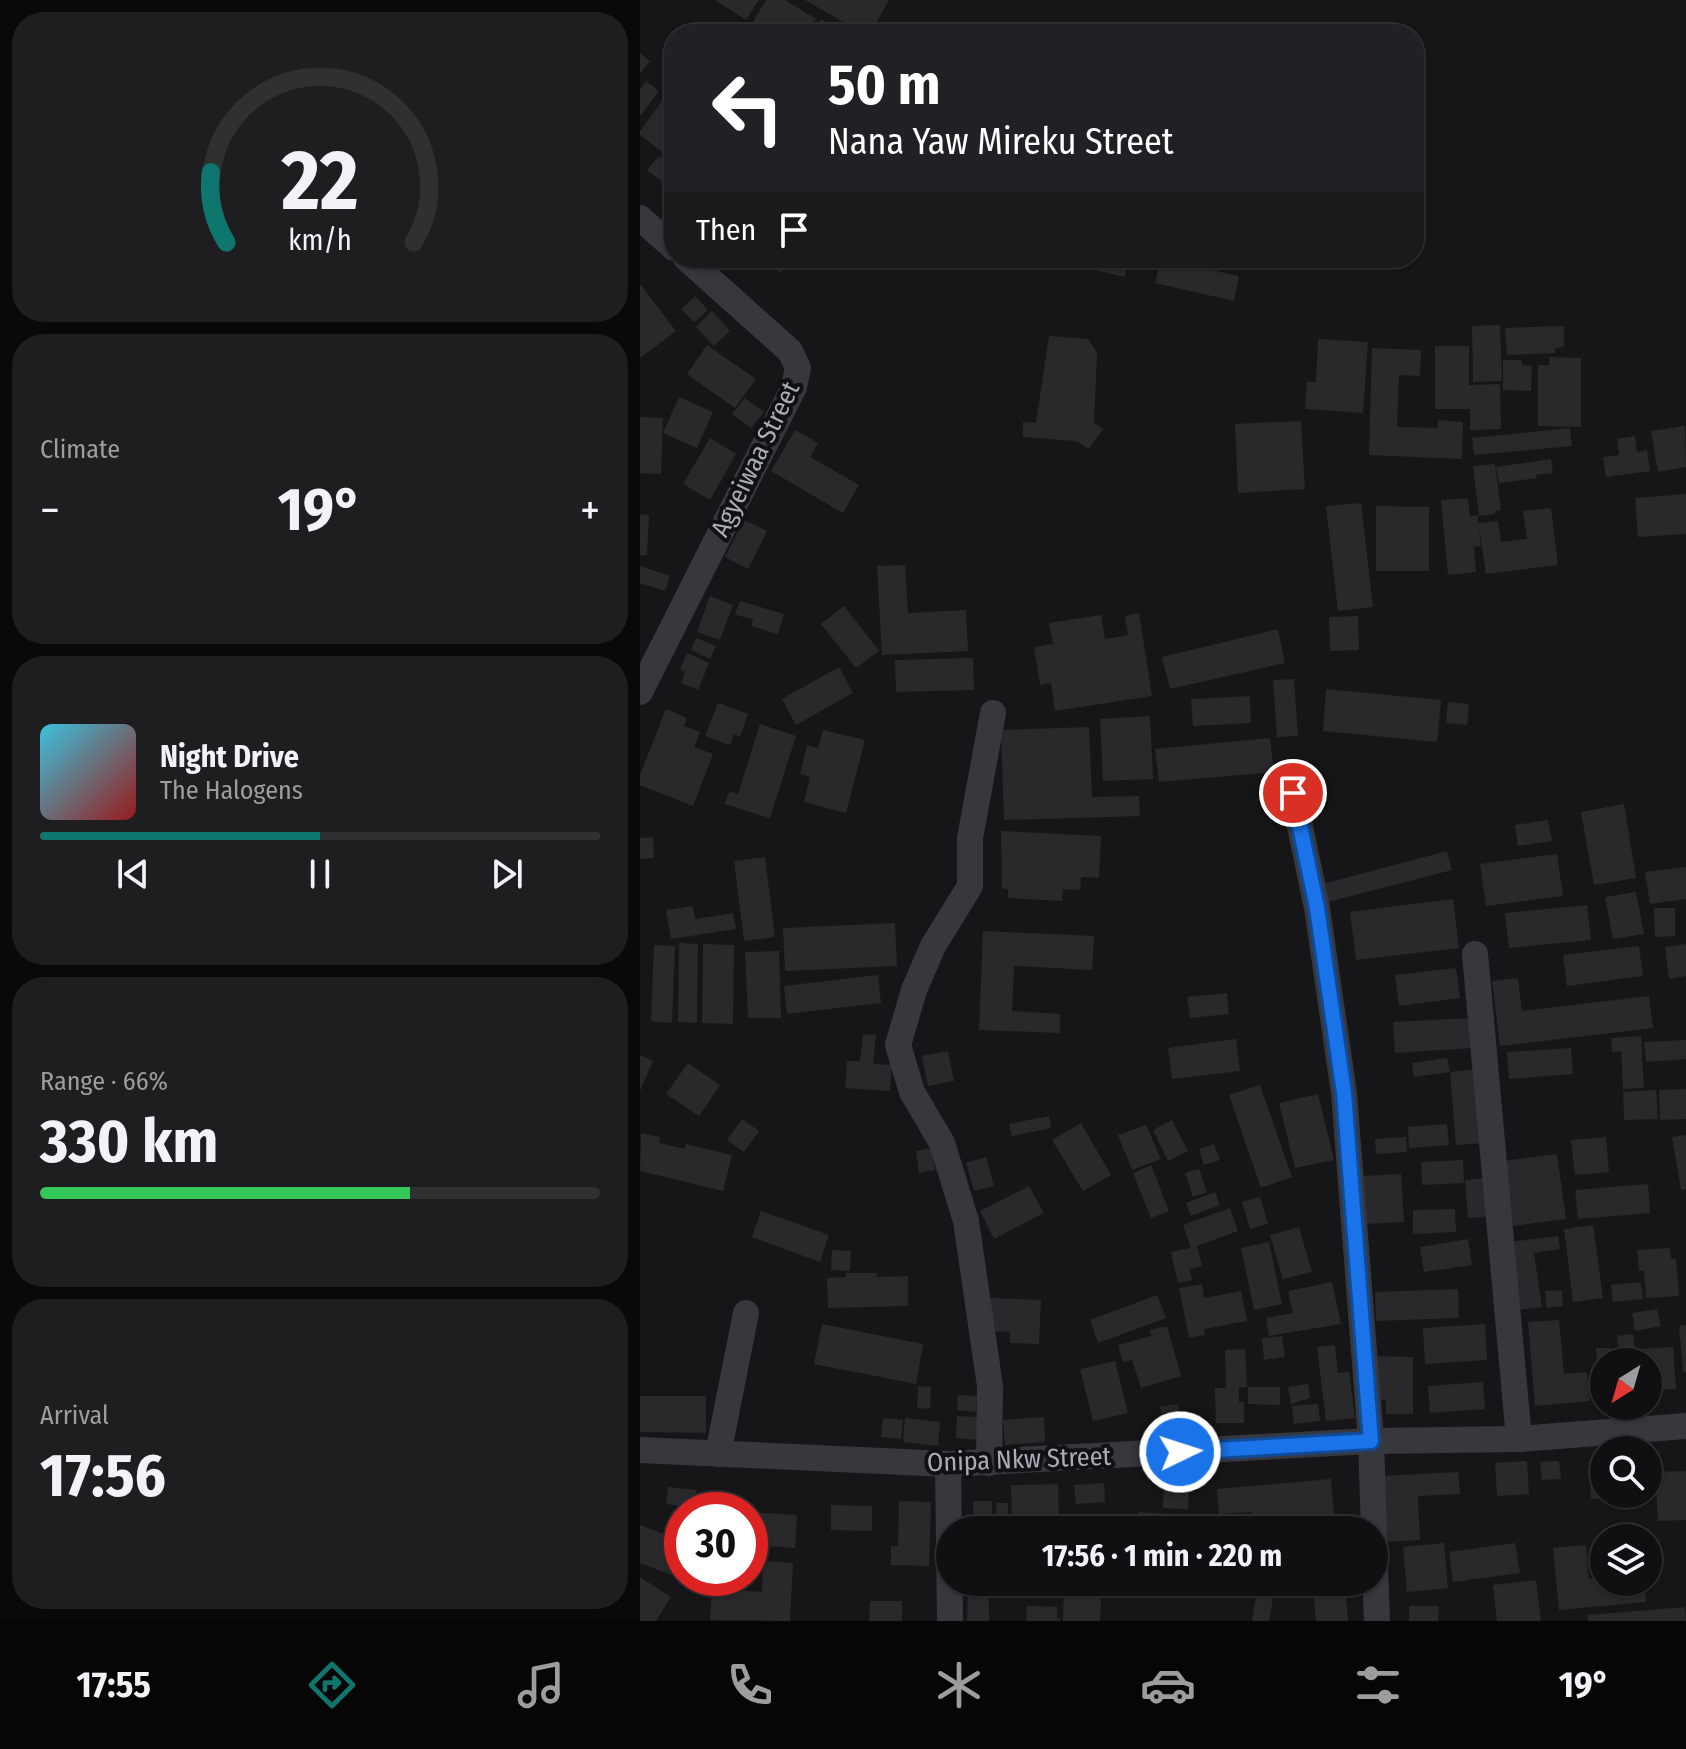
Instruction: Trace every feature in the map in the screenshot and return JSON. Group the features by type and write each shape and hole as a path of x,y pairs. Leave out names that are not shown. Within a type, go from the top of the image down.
{"street":[{"path":"640,218 664,239"},
{"name":"Agyeiwaa Street","path":"640,692 794,387 798,368 790,351 697,268"},
{"path":"989,1463 990,1386 966,1221 942,1143 912,1092 898,1045 914,990 933,946 970,886 970,838 993,713"},
{"path":"1293,793 1317,908 1344,1093 1371,1441 1374,1516"},
{"path":"1475,954 1519,1439"},
{"path":"718,1454 746,1313"},
{"name":"Onipa Nkw Street","path":"640,1450 948,1464 1371,1441 1519,1439 1686,1426"},
{"path":"948,1464 950,1621"},
{"path":"1376,1596 1377,1621"}],"building":[{"path":"715,0 759,0 746,20"},
{"path":"766,0 785,0 816,19 813,24 752,24"},
{"path":"805,0 889,0 876,24 847,24"},
{"path":"640,53 650,61 640,74"},
{"path":"646,81 659,91 640,116 640,89"},
{"path":"664,98 664,147 661,151 640,135"},
{"path":"659,156 664,160 664,183 647,170"},
{"path":"1085,268 1127,268 1125,277"},
{"path":"1159,268 1204,268 1239,276 1234,301 1155,283"},
{"path":"640,284 676,331 640,358"},
{"path":"695,296 708,310 694,322 681,309"},
{"path":"712,311 730,331 714,346 696,327"},
{"path":"1500,325 1502,381 1473,382 1472,326"},
{"path":"1564,326 1564,347 1555,348 1555,353 1507,355 1505,328"},
{"path":"1049,336 1088,339 1097,353 1094,423 1103,429 1089,449 1076,441 1023,437 1023,422 1036,423"},
{"path":"1318,339 1368,342 1363,413 1305,409 1307,382 1316,382"},
{"path":"707,345 756,379 735,408 687,374"},
{"path":"1435,346 1469,346 1469,385 1500,384 1501,429 1470,430 1470,409 1435,409"},
{"path":"1372,348 1421,350 1420,376 1399,375 1397,427 1438,428 1438,420 1463,422 1462,459 1369,455"},
{"path":"1549,357 1581,358 1581,427 1538,426 1538,365 1549,365"},
{"path":"1503,360 1522,360 1522,365 1532,366 1531,391 1503,390"},
{"path":"679,397 713,412 697,448 663,433"},
{"path":"745,398 764,412 751,428 732,414"},
{"path":"640,417 663,418 661,474 640,473"},
{"path":"1301,421 1305,489 1238,493 1235,424"},
{"path":"1685,426 1686,467 1658,472 1651,431"},
{"path":"1570,428 1572,446 1474,455 1472,438"},
{"path":"795,430 818,443 810,457 859,485 843,513 771,471"},
{"path":"1635,436 1637,452 1647,450 1650,471 1606,477 1603,457 1619,455 1617,439"},
{"path":"710,438 736,454 710,500 683,484"},
{"path":"1551,459 1553,473 1499,483 1496,467"},
{"path":"1495,464 1501,510 1479,516 1473,466"},
{"path":"1686,494 1686,534 1638,537 1635,498"},
{"path":"1468,498 1470,516 1478,515 1478,523 1498,521 1501,542 1527,539 1523,511 1551,508 1558,565 1486,574 1479,526 1481,546 1474,547 1476,572 1448,575 1441,500"},
{"path":"1361,503 1373,607 1338,611 1326,506"},
{"path":"1376,506 1429,507 1429,571 1376,571"},
{"path":"640,514 649,515 647,555 640,555"},
{"path":"744,520 767,531 748,569 725,557"},
{"path":"905,565 908,613 966,610 968,651 882,655 877,566"},
{"path":"640,566 670,576 665,591 640,583"},
{"path":"710,596 733,605 720,640 697,632"},
{"path":"740,601 784,614 778,634 751,626 753,619 735,615"},
{"path":"844,606 879,651 856,668 821,624"},
{"path":"1139,613 1152,696 1055,711 1051,683 1040,685 1034,647 1053,644 1049,623 1101,615 1105,639 1128,635 1125,616"},
{"path":"1358,616 1359,650 1330,651 1329,617"},
{"path":"1278,629 1285,663 1170,689 1162,657"},
{"path":"696,638 716,646 710,659 691,650"},
{"path":"687,653 709,663 698,690 681,683 685,672 680,669"},
{"path":"973,658 974,690 896,692 895,660"},
{"path":"839,667 853,693 796,725 782,699"},
{"path":"1294,679 1298,736 1277,737 1273,680"},
{"path":"1326,689 1441,700 1437,742 1323,731"},
{"path":"1250,696 1251,723 1193,726 1191,699"},
{"path":"1448,702 1469,704 1467,725 1446,723"},
{"path":"718,703 748,714 740,737 734,734 730,745 705,736"},
{"path":"666,709 687,718 684,726 700,732 694,747 713,754 693,806 640,785 640,775"},
{"path":"1150,716 1153,779 1103,781 1100,719"},
{"path":"760,724 796,736 770,818 725,804 729,791 738,794"},
{"path":"1089,727 1092,797 1139,796 1140,816 1004,820 1001,730"},
{"path":"823,730 865,740 846,813 804,802 810,777 800,774 807,745 818,748"},
{"path":"1270,738 1274,772 1159,782 1155,749"},
{"path":"1624,804 1636,878 1594,885 1581,812"},
{"path":"1548,820 1552,841 1518,846 1515,825"},
{"path":"1001,831 1101,836 1099,878 1081,877 1080,890 1063,889 1062,901 1008,898 1008,889 1002,888"},
{"path":"653,837 654,858 640,859 640,838"},
{"path":"1447,851 1452,870 1324,903 1319,885"},
{"path":"1557,854 1563,896 1486,906 1480,864"},
{"path":"765,857 775,937 744,941 734,861"},
{"path":"1686,867 1686,899 1650,904 1645,872"},
{"path":"1636,892 1644,934 1613,939 1605,897"},
{"path":"1453,899 1459,948 1356,960 1350,912"},
{"path":"1587,905 1591,940 1509,948 1505,913"},
{"path":"693,906 695,919 733,913 736,929 671,939 666,910"},
{"path":"1654,908 1675,908 1675,936 1655,937"},
{"path":"895,923 897,966 785,971 783,928"},
{"path":"983,931 1094,936 1092,970 1014,966 1012,1011 1060,1014 1060,1033 979,1030"},
{"path":"679,943 698,944 697,1023 678,1022"},
{"path":"703,944 734,945 733,1024 702,1023"},
{"path":"1686,944 1686,976 1669,979 1665,947"},
{"path":"654,945 675,946 672,1023 651,1021"},
{"path":"1639,946 1643,976 1567,986 1563,955"},
{"path":"779,951 781,1018 748,1018 745,952"},
{"path":"1456,968 1460,998 1399,1006 1395,975"},
{"path":"878,975 881,1003 787,1014 784,986"},
{"path":"1518,978 1522,1011 1649,996 1653,1028 1500,1046 1492,981"},
{"path":"1227,993 1229,1014 1190,1018 1187,997"},
{"path":"1470,1018 1472,1048 1395,1053 1393,1022"},
{"path":"863,1034 876,1035 873,1064 892,1065 890,1091 845,1088 847,1061 860,1061"},
{"path":"1641,1036 1644,1088 1623,1089 1621,1051 1612,1052 1611,1038"},
{"path":"1236,1039 1240,1071 1172,1079 1168,1048"},
{"path":"1686,1040 1686,1059 1646,1062 1644,1042"},
{"path":"1571,1048 1573,1074 1509,1079 1507,1052"},
{"path":"948,1051 954,1081 928,1086 922,1056"},
{"path":"640,1055 653,1061 640,1091"},
{"path":"1447,1058 1450,1072 1414,1077 1412,1063"},
{"path":"688,1063 720,1085 699,1116 666,1094"},
{"path":"1480,1069 1486,1143 1456,1145 1450,1072"},
{"path":"1260,1085 1292,1177 1261,1188 1229,1095"},
{"path":"1686,1089 1686,1119 1660,1120 1659,1090"},
{"path":"1656,1090 1658,1119 1624,1120 1623,1092"},
{"path":"1318,1094 1334,1160 1295,1168 1279,1103"},
{"path":"1049,1116 1051,1128 1012,1136 1009,1124"},
{"path":"742,1119 759,1131 744,1152 727,1140"},
{"path":"1172,1120 1188,1151 1168,1161 1153,1130"},
{"path":"1081,1123 1111,1175 1083,1191 1052,1140"},
{"path":"1447,1124 1449,1145 1409,1148 1408,1127"},
{"path":"1146,1125 1161,1159 1132,1170 1118,1135"},
{"path":"641,1133 660,1137 659,1143 685,1149 686,1144 732,1155 723,1191 640,1171"},
{"path":"1686,1135 1686,1189 1681,1190 1672,1137"},
{"path":"1406,1137 1407,1152 1376,1154 1375,1139"},
{"path":"1606,1137 1609,1172 1575,1175 1571,1140"},
{"path":"1214,1144 1220,1160 1204,1165 1199,1149"},
{"path":"932,1148 935,1170 919,1173 916,1151"},
{"path":"1557,1154 1566,1219 1513,1226 1504,1161"},
{"path":"986,1157 994,1186 974,1191 966,1163"},
{"path":"1463,1160 1464,1183 1422,1185 1421,1162"},
{"path":"1151,1165 1169,1211 1151,1218 1133,1173"},
{"path":"1199,1169 1207,1192 1193,1197 1185,1173"},
{"path":"1401,1174 1404,1222 1366,1224 1362,1176"},
{"path":"1487,1178 1490,1216 1468,1218 1465,1180"},
{"path":"1648,1184 1650,1213 1578,1219 1575,1190"},
{"path":"1029,1186 1044,1213 994,1239 980,1211"},
{"path":"1215,1192 1220,1205 1191,1216 1186,1203"},
{"path":"1260,1197 1268,1224 1250,1229 1242,1202"},
{"path":"1230,1208 1238,1231 1197,1246 1202,1266 1190,1269 1192,1280 1178,1283 1171,1252 1191,1248 1183,1225"},
{"path":"1455,1209 1456,1232 1413,1234 1413,1210"},
{"path":"761,1211 829,1235 820,1262 752,1237"},
{"path":"1593,1225 1603,1298 1573,1302 1564,1229"},
{"path":"1299,1227 1312,1272 1283,1279 1270,1235"},
{"path":"1558,1236 1560,1249 1534,1253 1542,1307 1519,1310 1509,1242"},
{"path":"1468,1239 1472,1265 1424,1272 1420,1247"},
{"path":"1269,1242 1282,1304 1254,1310 1241,1248"},
{"path":"1670,1248 1671,1259 1676,1259 1679,1296 1646,1298 1644,1271 1639,1271 1637,1250"},
{"path":"832,1250 851,1251 850,1271 831,1270"},
{"path":"846,1273 877,1273 877,1277 908,1276 908,1306 828,1308 827,1278 846,1277"},
{"path":"1332,1282 1341,1324 1269,1336 1266,1318 1293,1313 1288,1291"},
{"path":"1641,1282 1643,1299 1613,1302 1611,1285"},
{"path":"1202,1284 1204,1298 1241,1291 1247,1321 1204,1329 1205,1335 1189,1338 1179,1288"},
{"path":"1458,1289 1459,1318 1376,1321 1375,1292"},
{"path":"1562,1290 1563,1306 1546,1308 1545,1291"},
{"path":"1157,1295 1166,1318 1098,1343 1090,1320"},
{"path":"990,1298 1041,1300 1039,1344 1010,1343 1010,1332 989,1331"},
{"path":"1657,1309 1661,1326 1635,1331 1632,1313"},
{"path":"1559,1320 1564,1374 1587,1372 1590,1401 1535,1406 1528,1322"},
{"path":"822,1324 923,1344 916,1384 814,1364"},
{"path":"1485,1324 1487,1360 1425,1364 1423,1328"},
{"path":"1686,1325 1686,1372 1683,1372 1679,1326"},
{"path":"1167,1326 1181,1376 1141,1388 1132,1360 1123,1362 1118,1345 1151,1336 1150,1330"},
{"path":"1633,1334 1635,1348 1618,1348 1617,1336"},
{"path":"1282,1336 1285,1357 1264,1360 1262,1338"},
{"path":"1335,1345 1338,1373 1349,1372 1355,1418 1326,1421 1317,1347"},
{"path":"1673,1347 1676,1389 1662,1390 1662,1348 1656,1348"},
{"path":"1245,1349 1247,1387 1239,1387 1239,1402 1244,1402 1244,1423 1216,1423 1215,1388 1226,1388 1225,1350"},
{"path":"1377,1356 1413,1357 1413,1414 1386,1414 1386,1400 1377,1400"},
{"path":"1115,1361 1128,1413 1093,1421 1080,1369"},
{"path":"1483,1382 1485,1409 1430,1413 1428,1386"},
{"path":"1308,1384 1310,1398 1291,1404 1288,1387"},
{"path":"918,1386 931,1387 930,1409 917,1408"},
{"path":"1248,1387 1280,1387 1280,1405 1248,1404"},
{"path":"958,1395 977,1396 976,1412 957,1410"},
{"path":"640,1396 706,1396 706,1433 640,1432"},
{"path":"1178,1404 1180,1417 1194,1415 1197,1432 1165,1438 1160,1407"},
{"path":"1318,1404 1320,1421 1294,1424 1292,1406"},
{"path":"957,1416 979,1417 978,1440 956,1438"},
{"path":"1044,1417 1045,1442 1005,1445 1003,1420"},
{"path":"883,1418 903,1420 901,1439 881,1437"},
{"path":"905,1418 940,1422 938,1446 903,1442"},
{"path":"1527,1461 1529,1494 1497,1496 1495,1463"},
{"path":"1559,1461 1561,1479 1542,1480 1540,1462"},
{"path":"1686,1471 1686,1520 1658,1521 1657,1508 1662,1508 1662,1472"},
{"path":"1458,1472 1460,1494 1418,1496 1420,1540 1388,1542 1383,1476"},
{"path":"1331,1479 1334,1515 1219,1514 1217,1489"},
{"path":"1104,1483 1105,1502 1076,1504 1074,1485"},
{"path":"1058,1484 1059,1516 1012,1516 1011,1485"},
{"path":"1164,1486 1189,1488 1188,1509 1163,1508"},
{"path":"668,1487 696,1490 696,1492 667,1492"},
{"path":"899,1501 931,1502 929,1566 891,1565 891,1546 898,1546"},
{"path":"973,1501 992,1501 993,1516 974,1516"},
{"path":"996,1503 1008,1503 1008,1516 996,1516"},
{"path":"831,1505 872,1506 872,1531 831,1530"},
{"path":"1138,1512 1170,1514 1170,1516 1138,1516"},
{"path":"768,1513 797,1515 795,1548 768,1546"},
{"path":"640,1525 664,1534 664,1572 640,1563"},
{"path":"1444,1543 1448,1588 1407,1592 1403,1547"},
{"path":"1515,1543 1520,1573 1453,1582 1449,1552"},
{"path":"1586,1545 1590,1596 1645,1596 1646,1602 1559,1610 1553,1548"},
{"path":"768,1561 793,1563 790,1621 710,1620 712,1596 768,1596"},
{"path":"640,1577 664,1592 664,1596 671,1597 656,1621 640,1621"},
{"path":"1536,1580 1541,1621 1497,1621 1493,1585"},
{"path":"968,1596 989,1596 989,1621 967,1621"},
{"path":"1064,1596 1101,1596 1100,1621 1063,1621"},
{"path":"1256,1596 1273,1598 1269,1621 1252,1621"},
{"path":"1313,1596 1346,1596 1348,1621 1316,1621"},
{"path":"870,1601 902,1601 902,1621 869,1621"},
{"path":"1027,1606 1057,1607 1060,1621 1026,1621"},
{"path":"1409,1606 1439,1606 1438,1621 1409,1621"},
{"path":"1685,1607 1686,1621 1588,1621 1587,1615"}],"route":[{"path":"1180,1452 1371,1441 1344,1093 1317,908 1293,793"}]}
